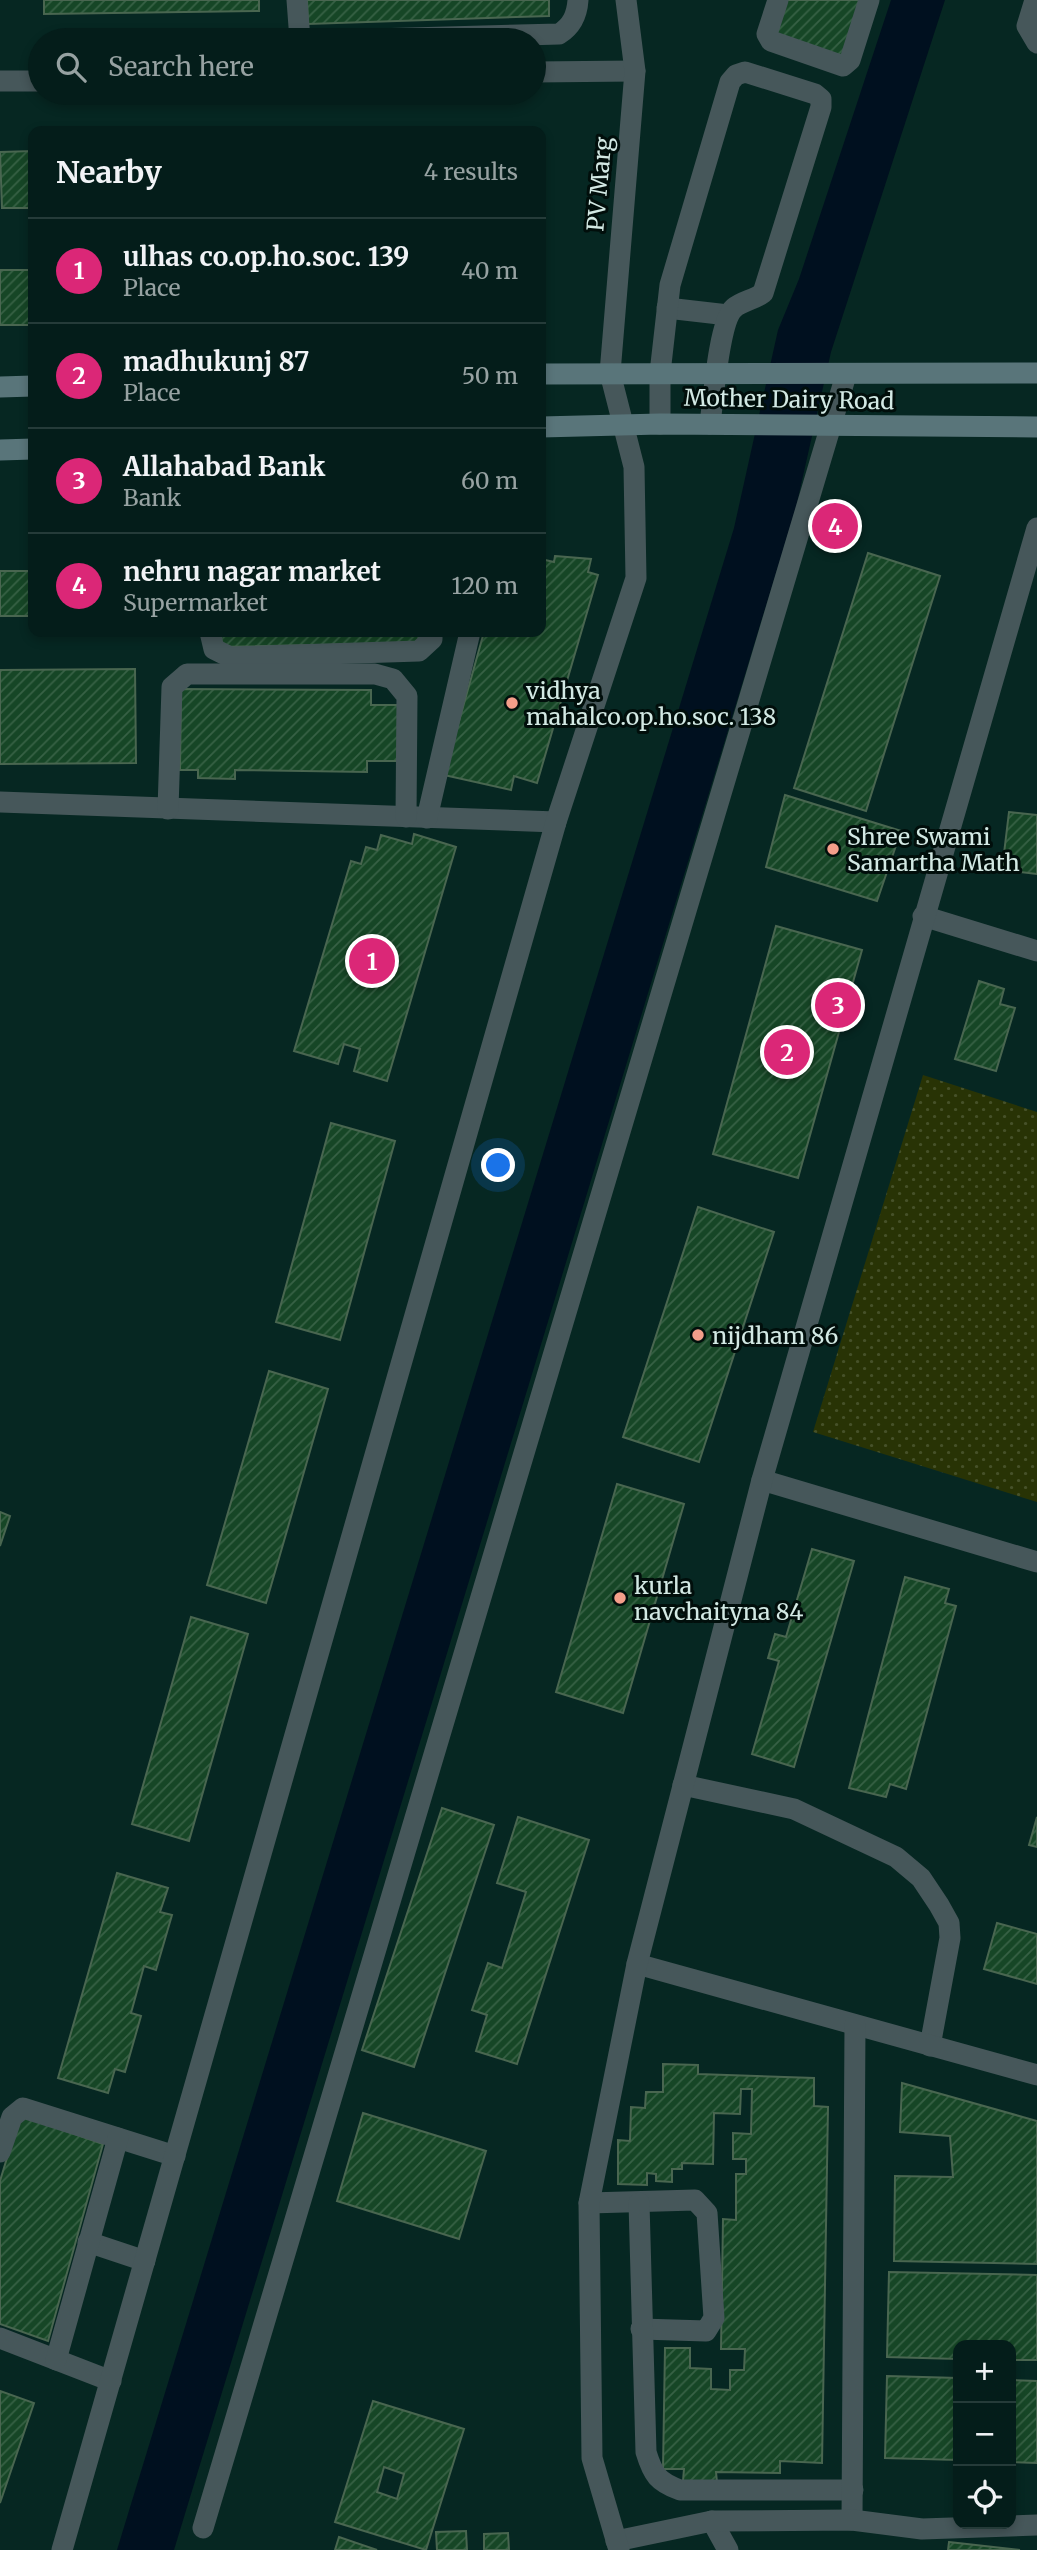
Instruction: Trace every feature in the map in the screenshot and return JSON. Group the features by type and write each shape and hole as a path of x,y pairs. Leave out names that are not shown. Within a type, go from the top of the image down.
{"main road":[{"name":"Mother Dairy Road","path":"546,374 1037,373"},
{"path":"0,387 28,386"},
{"name":"Mother Dairy Road","path":"546,427 737,424 807,427 1037,427"},
{"path":"0,450 28,449"}],"street":[{"path":"297,0 299,28"},
{"path":"546,34 559,34 568,29 575,18 578,0"},
{"name":"PV Marg","path":"610,373 635,71 626,0"},
{"path":"778,0 768,34 771,41 843,66 850,60 869,0"},
{"path":"1035,0 1027,26 1037,43"},
{"path":"546,72 635,71"},
{"path":"660,424 660,373 670,285 730,82 736,75 745,72 815,94 821,99 821,107 763,293 736,306 728,315 716,373 710,424"},
{"path":"0,81 28,81"},
{"path":"667,308 728,315"},
{"path":"62,2550 556,822 636,578 634,467 610,373"},
{"path":"203,2528 831,427 838,375"},
{"path":"1037,528 762,1480 637,1964 589,2203 592,2458 617,2545 712,2521 852,2521 921,2539 1037,2525"},
{"path":"211,637 214,649 230,657 419,651 432,637"},
{"path":"416,817 469,637"},
{"path":"168,808 172,687 179,679 187,674 375,674 393,679 407,696 416,817"},
{"path":"0,802 556,822"},
{"path":"923,916 1037,951"},
{"path":"762,1480 1037,1562"},
{"path":"683,1785 794,1809 896,1857 920,1878 949,1923 950,1938 930,2046"},
{"path":"637,1964 1037,2075"},
{"path":"852,2521 855,2025"},
{"path":"0,2152 12,2117 23,2108 175,2156"},
{"path":"56,2360 118,2138"},
{"path":"589,2203 695,2200 708,2213 714,2318 706,2331 640,2329"},
{"path":"639,2203 640,2329 646,2452 652,2474 662,2483 680,2490 853,2490"},
{"path":"88,2242 145,2261"},
{"path":"0,2338 111,2381"},
{"path":"712,2521 727,2550"}],"green space":[{"path":"923,1075 1037,1112 1037,1502 813,1432"}],"water":[{"path":"891,0 945,0 831,352 796,507 174,2550 117,2550 734,528 778,330 799,279"}],"building":[{"path":"44,0 259,0 259,11 44,14"},
{"path":"307,0 549,0 549,16 308,24"},
{"path":"783,0 860,0 843,58 772,37"},
{"path":"28,151 28,208 2,208 0,152"},
{"path":"0,270 28,270 28,325 0,325"},
{"path":"868,553 940,576 866,811 794,788"},
{"name":"vidhya mahalco.op.ho.soc. 138","path":"555,556 591,559 588,572 598,575 537,783 514,776 511,790 444,775 483,637 546,637 546,560 554,562"},
{"path":"0,571 28,571 28,616 0,616"},
{"path":"217,637 418,637 419,643 218,647"},
{"path":"135,669 136,763 0,764 0,670"},
{"path":"181,689 371,690 371,705 398,705 398,761 367,761 367,772 235,770 235,779 198,778 198,770 180,770"},
{"name":"Shree Swami Samartha Math","path":"785,795 901,831 877,901 766,867"},
{"path":"1009,812 1037,815 1037,874 1002,870"},
{"path":"414,834 456,847 387,1081 354,1071 360,1049 344,1044 338,1064 294,1051 351,861 361,864 366,847 377,850 381,835 412,844"},
{"path":"776,926 862,950 798,1178 713,1154"},
{"path":"979,981 1004,989 1000,1004 1015,1008 996,1071 955,1059"},
{"path":"331,1123 395,1141 340,1340 276,1322"},
{"name":"nijdham 86","path":"698,1207 774,1232 699,1462 623,1437"},
{"path":"269,1371 328,1389 266,1603 207,1585"},
{"name":"kurla navchaityna 84","path":"617,1484 684,1504 623,1713 556,1692"},
{"path":"0,1512 10,1516 0,1546"},
{"path":"812,1549 854,1561 794,1767 752,1754 779,1661 768,1658 775,1634 786,1637"},
{"path":"905,1577 949,1589 945,1603 956,1606 906,1789 890,1784 886,1797 849,1788"},
{"path":"191,1617 248,1634 189,1841 132,1824"},
{"path":"442,1808 494,1825 414,2067 362,2050"},
{"path":"518,1817 589,1840 517,2064 476,2051 487,2015 472,2010 488,1963 502,1968 526,1892 497,1883"},
{"path":"1037,1817 1037,1847 1029,1845"},
{"path":"117,1873 168,1888 160,1912 172,1915 156,1970 144,1966 131,2013 141,2016 125,2072 115,2069 108,2093 58,2078"},
{"path":"997,1923 1037,1934 1037,1984 984,1969"},
{"path":"663,2064 698,2065 698,2074 814,2078 814,2106 828,2107 822,2463 780,2461 780,2473 716,2472 717,2482 683,2481 684,2469 663,2469 665,2348 690,2348 690,2368 711,2369 711,2389 730,2390 730,2370 744,2370 745,2349 721,2349 723,2219 736,2220 736,2174 746,2174 746,2159 733,2159 733,2133 751,2134 752,2089 741,2089 740,2114 714,2113 713,2164 682,2163 682,2169 672,2169 672,2182 656,2181 656,2174 647,2173 647,2185 618,2184 618,2140 630,2141 631,2107 645,2108 646,2092 663,2092"},
{"path":"902,2083 1037,2121 1037,2264 894,2261 895,2176 953,2177 950,2136 900,2132"},
{"path":"363,2113 486,2151 459,2239 337,2201"},
{"path":"20,2115 103,2144 48,2341 0,2324 0,2181"},
{"path":"889,2272 1037,2275 1037,2360 1016,2360 1016,2340 953,2340 953,2359 887,2357"},
{"path":"887,2376 953,2378 953,2460 885,2458"},
{"path":"1016,2380 1037,2381 1037,2463 1016,2462"},
{"path":"0,2391 34,2403 0,2503"},
{"path":"373,2401 464,2429 426,2550 335,2522","holes":["384,2467 404,2474 397,2499 377,2492"]},
{"path":"466,2531 467,2550 437,2550 436,2532"},
{"path":"508,2533 509,2550 484,2550 484,2534"},
{"path":"339,2537 377,2550 335,2550"},
{"path":"949,2542 1020,2550 948,2550"}],"place":[{"name":"nehru nagar market","path":"835,526"},
{"name":"vidhya mahalco.op.ho.soc. 138","path":"512,703"},
{"name":"Shree Swami Samartha Math","path":"833,849"},
{"name":"ulhas co.op.ho.soc. 139","path":"372,961"},
{"name":"Allahabad Bank","path":"838,1005"},
{"name":"madhukunj 87","path":"787,1052"},
{"name":"nijdham 86","path":"698,1335"},
{"name":"kurla navchaityna 84","path":"620,1598"}]}
